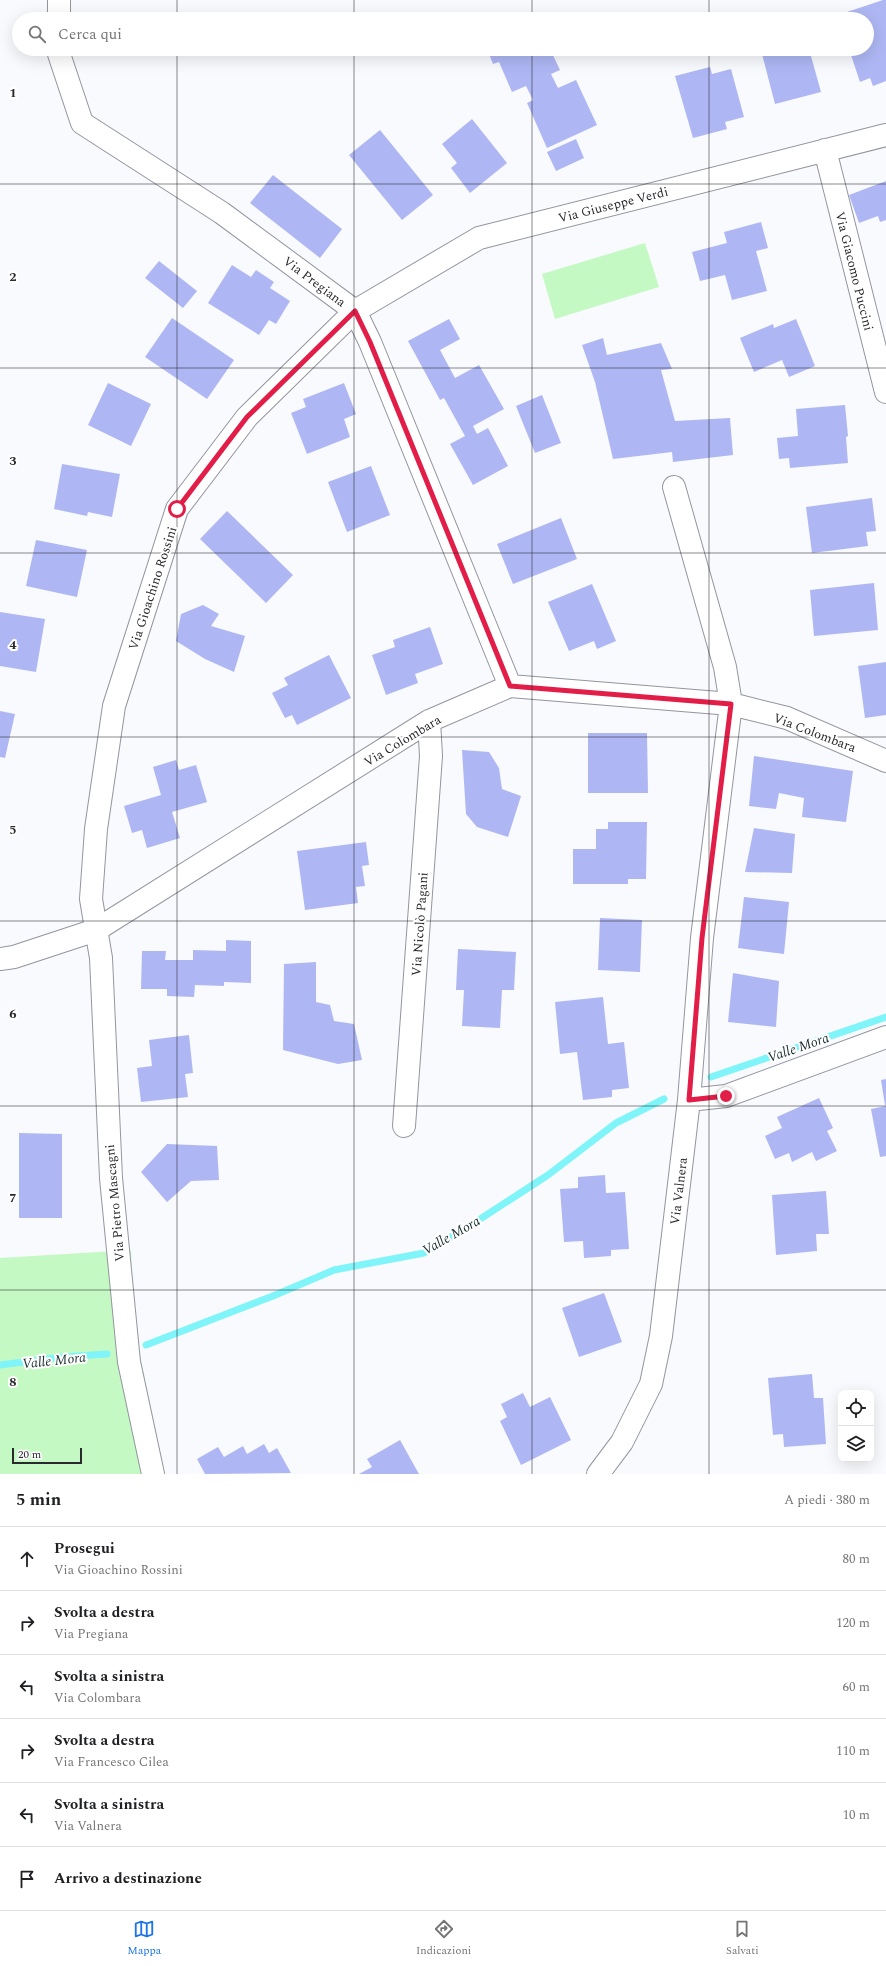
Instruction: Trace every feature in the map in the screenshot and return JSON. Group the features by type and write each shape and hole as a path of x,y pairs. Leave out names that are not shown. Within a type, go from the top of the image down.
{"street":[{"path":"59,0 59,12"},
{"name":"Via Pregiana","path":"60,56 82,123 222,212 355,311 370,342 510,686"},
{"name":"Via Giuseppe Verdi","path":"355,311 478,238 886,135"},
{"name":"Via Giacomo Puccini","path":"824,150 886,392"},
{"name":"Via Gioachino Rossini","path":"96,930 91,898 96,829 114,706 177,509 247,417 355,311"},
{"name":"Via Valnera","path":"598,1474 622,1442 651,1384 661,1336 689,1100 702,938 731,704 725,667 674,487"},
{"name":"Via Colombara","path":"0,959 14,957 96,930 429,721 510,686 731,704 787,718 886,761"},
{"name":"Via Nicolò Pagani","path":"404,1126 431,756 429,721"},
{"name":"Via Pietro Mascagni","path":"96,930 101,958 111,1178 128,1362 154,1474"},
{"path":"689,1100 726,1096 886,1037"}],"green space":[{"path":"645,243 659,287 555,319 542,274"},
{"path":"131,1250 135,1332 162,1461 162,1474 0,1474 0,1258"}],"building":[{"path":"886,0 886,81 873,86 870,78 860,82 851,56 874,56 874,12 847,12"},
{"path":"490,56 553,56 560,70 551,74 558,88 576,80 597,125 547,148 527,103 533,100 526,86 512,92 499,62 493,64"},
{"path":"763,56 811,56 821,92 775,104"},
{"path":"710,67 712,74 731,69 744,117 725,122 727,129 693,138 675,76"},
{"path":"472,119 507,163 470,193 451,168 457,163 442,144"},
{"path":"380,130 433,195 402,220 349,155"},
{"path":"576,139 584,158 556,171 547,152"},
{"path":"273,175 342,229 320,258 250,203"},
{"path":"886,181 886,220 880,222 878,216 859,223 849,195"},
{"path":"761,222 768,248 756,251 767,291 732,300 725,275 700,281 692,252 727,243 724,232"},
{"path":"159,261 197,291 183,308 145,278"},
{"path":"232,265 251,277 256,270 274,282 270,288 290,301 276,324 269,320 259,335 208,303"},
{"path":"172,318 234,360 207,399 145,357"},
{"path":"449,319 460,339 440,350 455,378 479,365 504,409 473,426 477,434 488,428 508,466 473,485 450,444 465,436 444,398 440,400 408,341"},
{"path":"796,319 815,366 789,377 782,360 754,372 740,338 773,324 774,328"},
{"path":"603,338 607,355 661,343 672,369 661,370 675,421 730,418 733,455 673,462 672,452 613,459 595,382 582,345"},
{"path":"108,383 151,404 131,446 88,425"},
{"path":"344,383 356,414 344,419 350,437 307,454 291,413 306,407 303,399"},
{"path":"542,395 561,443 535,453 516,406"},
{"path":"845,405 848,436 846,437 848,463 790,468 789,458 779,459 777,438 798,436 796,409"},
{"path":"62,464 120,474 112,517 88,512 87,516 54,509"},
{"path":"371,466 390,515 347,532 328,482"},
{"path":"872,498 876,531 866,532 868,546 812,553 806,507"},
{"path":"227,511 293,575 266,603 200,539"},
{"path":"561,518 577,559 513,584 497,544"},
{"path":"36,540 87,550 77,597 26,586"},
{"path":"874,583 878,630 814,636 810,590"},
{"path":"592,584 616,641 597,649 594,641 569,651 548,602"},
{"path":"203,605 219,614 211,626 245,636 234,672 205,659 176,641 181,614"},
{"path":"0,612 45,619 36,672 0,666"},
{"path":"430,627 443,664 415,674 418,683 386,695 372,655 395,647 393,640"},
{"path":"329,655 351,698 297,725 292,715 285,718 272,693 288,685 284,678"},
{"path":"886,662 886,715 865,718 858,666"},
{"path":"0,711 15,714 5,758 0,757"},
{"path":"588,733 647,733 648,793 588,793"},
{"path":"462,750 489,752 499,768 502,789 521,796 508,837 477,827 466,814"},
{"path":"754,756 853,771 846,822 802,817 804,798 779,793 776,809 749,806"},
{"path":"176,760 179,770 196,765 207,802 172,812 180,838 147,848 142,830 132,833 124,806 161,795 153,767"},
{"path":"608,822 647,822 646,879 628,879 628,884 573,884 573,849 596,849 596,829 608,829"},
{"path":"754,828 795,834 792,873 745,872"},
{"path":"366,842 369,865 362,866 365,886 356,887 358,903 305,910 297,851"},
{"path":"744,897 789,902 784,954 738,948"},
{"path":"600,918 642,920 640,972 598,970"},
{"path":"226,940 251,941 251,983 224,982 224,986 195,985 194,997 167,996 167,989 141,989 142,951 166,951 165,960 193,960 193,950 226,951"},
{"path":"458,949 516,952 514,990 502,990 500,1028 462,1026 464,990 456,990"},
{"path":"316,962 316,1002 330,1005 334,1021 354,1024 362,1060 338,1064 283,1050 284,964"},
{"path":"733,973 779,981 776,1027 728,1022"},
{"path":"603,997 608,1044 624,1042 629,1088 612,1090 612,1097 583,1100 577,1052 560,1054 555,1002"},
{"path":"189,1035 193,1073 185,1074 188,1097 141,1102 137,1068 152,1066 149,1040"},
{"path":"886,1079 886,1105 885,1105 881,1080"},
{"path":"819,1098 833,1128 827,1131 837,1151 816,1161 812,1152 792,1162 789,1153 775,1159 765,1136 782,1128 777,1117"},
{"path":"886,1106 886,1156 880,1157 871,1109"},
{"path":"19,1133 62,1134 62,1218 19,1218"},
{"path":"167,1144 217,1146 219,1180 191,1181 167,1202 141,1172"},
{"path":"605,1175 606,1193 625,1192 629,1249 611,1250 611,1256 584,1258 583,1241 564,1242 560,1189 578,1188 578,1177"},
{"path":"826,1191 829,1234 816,1234 817,1251 776,1255 772,1195"},
{"path":"604,1293 622,1342 579,1357 562,1308"},
{"path":"812,1374 814,1398 823,1398 826,1444 784,1447 783,1434 773,1435 768,1378"},
{"path":"523,1393 530,1407 550,1397 571,1440 521,1465 500,1421 507,1417 501,1404"},
{"path":"400,1440 419,1474 359,1474 372,1467 367,1459"},
{"path":"264,1444 269,1453 277,1448 291,1473 205,1474 197,1459 218,1447 224,1457 243,1446 247,1454"}],"waterway":[{"name":"Valle Mora","path":"711,1077 886,1017"},
{"name":"Valle Mora","path":"146,1345 273,1296 334,1270 424,1253 471,1225 548,1175 616,1123 664,1099"},
{"name":"Valle Mora","path":"0,1365 62,1357 107,1354"}],"route":[{"path":"177,509 247,417 355,311 370,342 510,686 731,704 702,938 689,1100 726,1096"}]}
